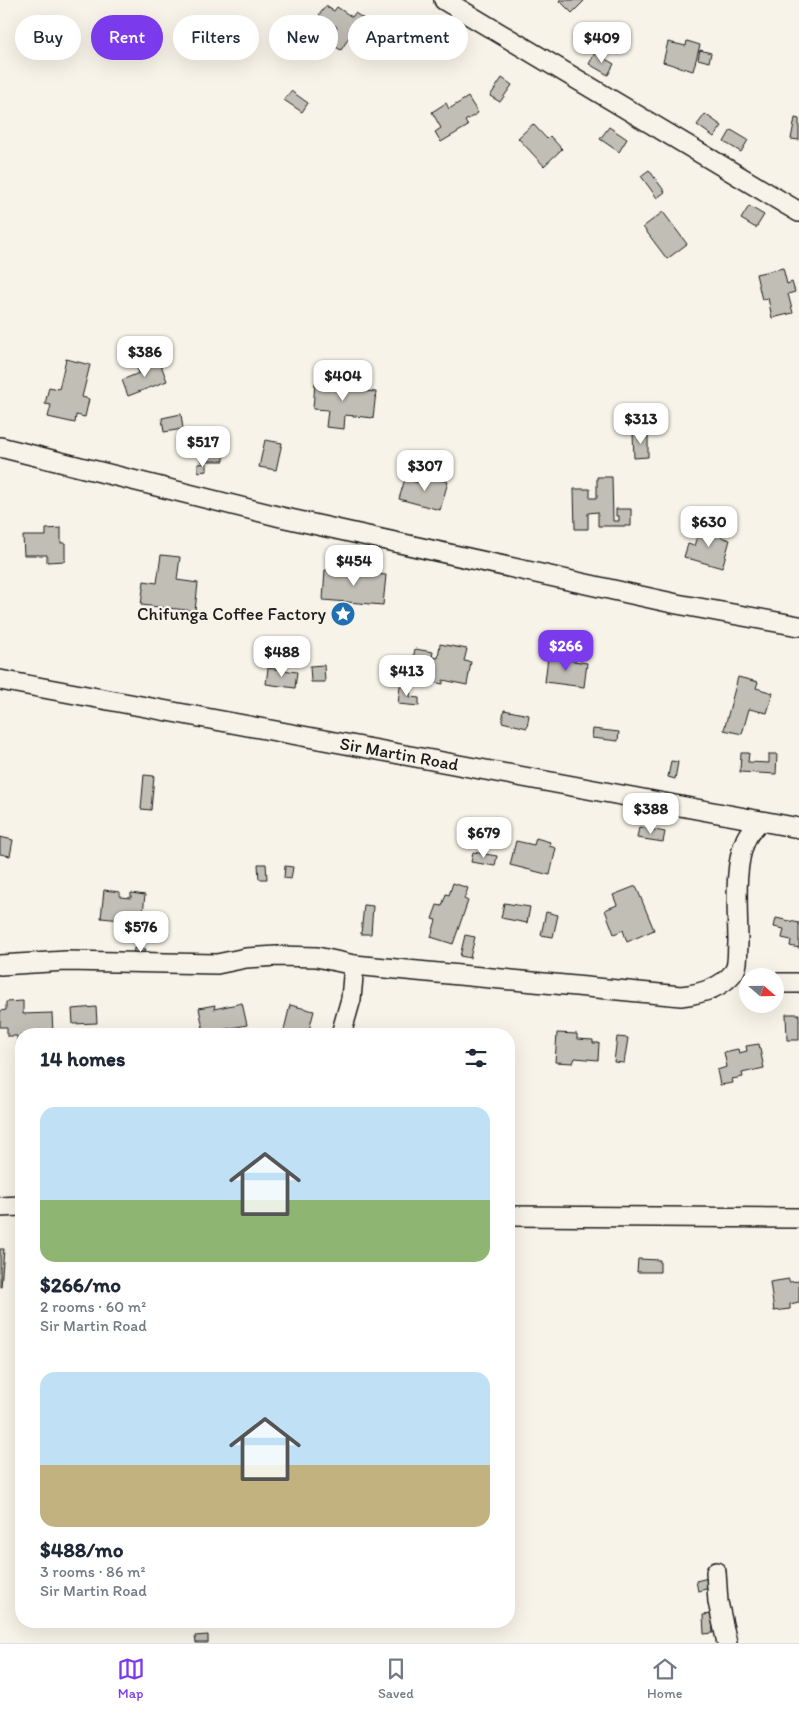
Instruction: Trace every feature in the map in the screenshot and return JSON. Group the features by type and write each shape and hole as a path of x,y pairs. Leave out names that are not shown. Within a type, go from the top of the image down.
{"street":[{"path":"444,0 799,212"},
{"path":"0,447 281,517 677,604 799,626"},
{"name":"Sir Martin Road","path":"0,680 799,828"},
{"path":"740,968 737,955 739,879 742,854 746,838 760,821"},
{"path":"0,966 66,961 217,964 246,958 277,956 316,957 354,964 681,996 703,992 739,976"},
{"path":"343,1028 351,998 354,964"},
{"path":"784,983 799,983"},
{"path":"0,1207 15,1206"},
{"path":"515,1216 799,1218"},
{"path":"716,1572 718,1602 728,1643"}],"building":[{"path":"559,0 583,0 584,1 572,13"},
{"path":"326,6 334,11 337,7 349,15 348,39 341,50 338,48 338,15 319,15"},
{"path":"687,41 700,45 693,71 663,62 668,42 686,46"},
{"path":"700,50 711,53 709,62 698,59"},
{"path":"595,53 614,64 608,75 589,64"},
{"path":"502,78 512,85 500,102 490,96"},
{"path":"291,91 308,103 302,112 284,100"},
{"path":"468,97 478,113 465,121 468,126 441,142 435,132 441,128 432,112 446,103 449,109"},
{"path":"705,114 722,126 714,137 697,125"},
{"path":"795,118 799,119 799,140 791,139"},
{"path":"533,124 547,139 550,136 562,149 544,166 518,138"},
{"path":"609,127 627,139 619,152 600,139"},
{"path":"731,130 748,140 741,152 724,142"},
{"path":"649,170 665,192 657,198 641,176"},
{"path":"749,206 764,215 756,228 741,219"},
{"path":"663,212 687,244 667,259 643,227"},
{"path":"783,268 787,284 792,282 795,292 788,294 793,313 772,318 768,298 762,300 756,274"},
{"path":"66,359 90,365 82,397 89,399 85,417 76,415 75,423 48,417 51,405 45,404 49,387 59,389"},
{"path":"159,360 167,381 128,396 122,380 139,373 137,368"},
{"path":"337,379 354,381 353,390 376,392 373,418 345,415 344,429 326,427 328,410 313,409 315,383 335,384"},
{"path":"181,414 183,429 164,432 162,418"},
{"path":"648,432 648,457 634,458 633,433"},
{"path":"265,440 282,443 276,470 259,467"},
{"path":"201,451 224,452 224,461 201,461"},
{"path":"207,463 207,471 198,472 198,464"},
{"path":"421,475 448,482 440,510 399,499 405,479 419,483"},
{"path":"597,477 612,477 613,521 619,521 619,516 616,516 616,509 631,509 631,526 598,526 598,512 588,513 588,529 575,529 574,489 590,489 590,498 597,498"},
{"path":"707,527 723,531 721,537 730,540 722,568 684,557 688,544 694,546 698,533 705,535"},
{"path":"61,528 61,543 65,543 65,561 47,562 47,555 24,555 23,536 46,536 46,529"},
{"path":"161,555 180,557 177,580 198,583 195,611 141,605 144,581 157,583"},
{"path":"325,570 386,575 383,605 323,600"},
{"path":"440,644 467,649 464,661 471,662 467,685 443,680 443,684 427,681 428,677 410,673 415,649 433,652 432,657 438,658"},
{"path":"548,657 587,663 584,687 545,682"},
{"path":"324,665 325,682 311,682 310,666"},
{"path":"268,668 297,672 295,688 266,684"},
{"path":"738,677 758,682 756,688 773,693 767,713 749,709 742,734 724,730"},
{"path":"400,686 411,687 410,697 419,698 419,706 398,704"},
{"path":"504,710 529,715 527,728 502,722"},
{"path":"593,729 619,732 618,741 592,738"},
{"path":"741,753 749,753 748,762 769,763 769,754 777,754 776,774 740,772"},
{"path":"671,761 678,762 675,779 668,777"},
{"path":"144,775 154,776 151,810 141,809"},
{"path":"639,827 665,832 663,842 637,838"},
{"path":"0,837 13,840 10,856 0,854"},
{"path":"536,838 550,842 549,846 556,848 550,875 510,865 516,841 534,845"},
{"path":"473,852 497,856 495,866 471,862"},
{"path":"258,864 266,864 267,879 259,879"},
{"path":"285,866 293,867 291,879 284,878"},
{"path":"453,883 468,888 464,899 468,901 453,944 431,937 436,920 432,919 437,905 442,906 446,894 449,895"},
{"path":"636,886 654,930 627,942 623,930 614,934 605,910 617,905 613,895"},
{"path":"104,890 120,892 120,897 131,898 131,893 145,895 142,922 101,918"},
{"path":"504,903 530,907 527,923 501,918"},
{"path":"364,905 373,906 371,934 361,934"},
{"path":"546,912 558,915 553,937 541,935"},
{"path":"776,918 799,923 799,948 790,946 791,940 782,938 784,929 774,927"},
{"path":"465,935 475,937 470,958 460,956"},
{"path":"134,948 146,949 145,951 150,952 149,958 133,957"},
{"path":"23,1001 23,1014 52,1013 53,1028 15,1028 15,1036 7,1036 7,1027 0,1027 0,1011 6,1010 6,1002"},
{"path":"242,1003 247,1025 232,1028 203,1028 199,1008 215,1005 214,1009"},
{"path":"290,1005 314,1011 310,1028 284,1028"},
{"path":"96,1007 97,1023 73,1024 72,1009"},
{"path":"786,1014 799,1014 799,1040 787,1040"},
{"path":"557,1033 577,1034 577,1039 593,1040 593,1043 599,1043 598,1060 575,1058 573,1063 555,1062"},
{"path":"617,1037 628,1038 624,1063 614,1062"},
{"path":"759,1044 764,1068 742,1073 743,1077 732,1079 733,1083 720,1085 717,1070 727,1067 724,1052 738,1049 739,1053 747,1051 746,1046"},
{"path":"0,1249 4,1249 1,1287 0,1287"},
{"path":"638,1259 660,1260 660,1272 637,1272"},
{"path":"789,1279 789,1282 799,1281 799,1302 790,1304 790,1309 774,1311 770,1282"},
{"path":"712,1577 714,1587 698,1591 696,1581"},
{"path":"712,1614 713,1633 704,1634 703,1615"},
{"path":"208,1635 208,1643 196,1643 195,1636"}],"place":[{"name":"Chifunga Coffee Factory","path":"343,614"}]}
